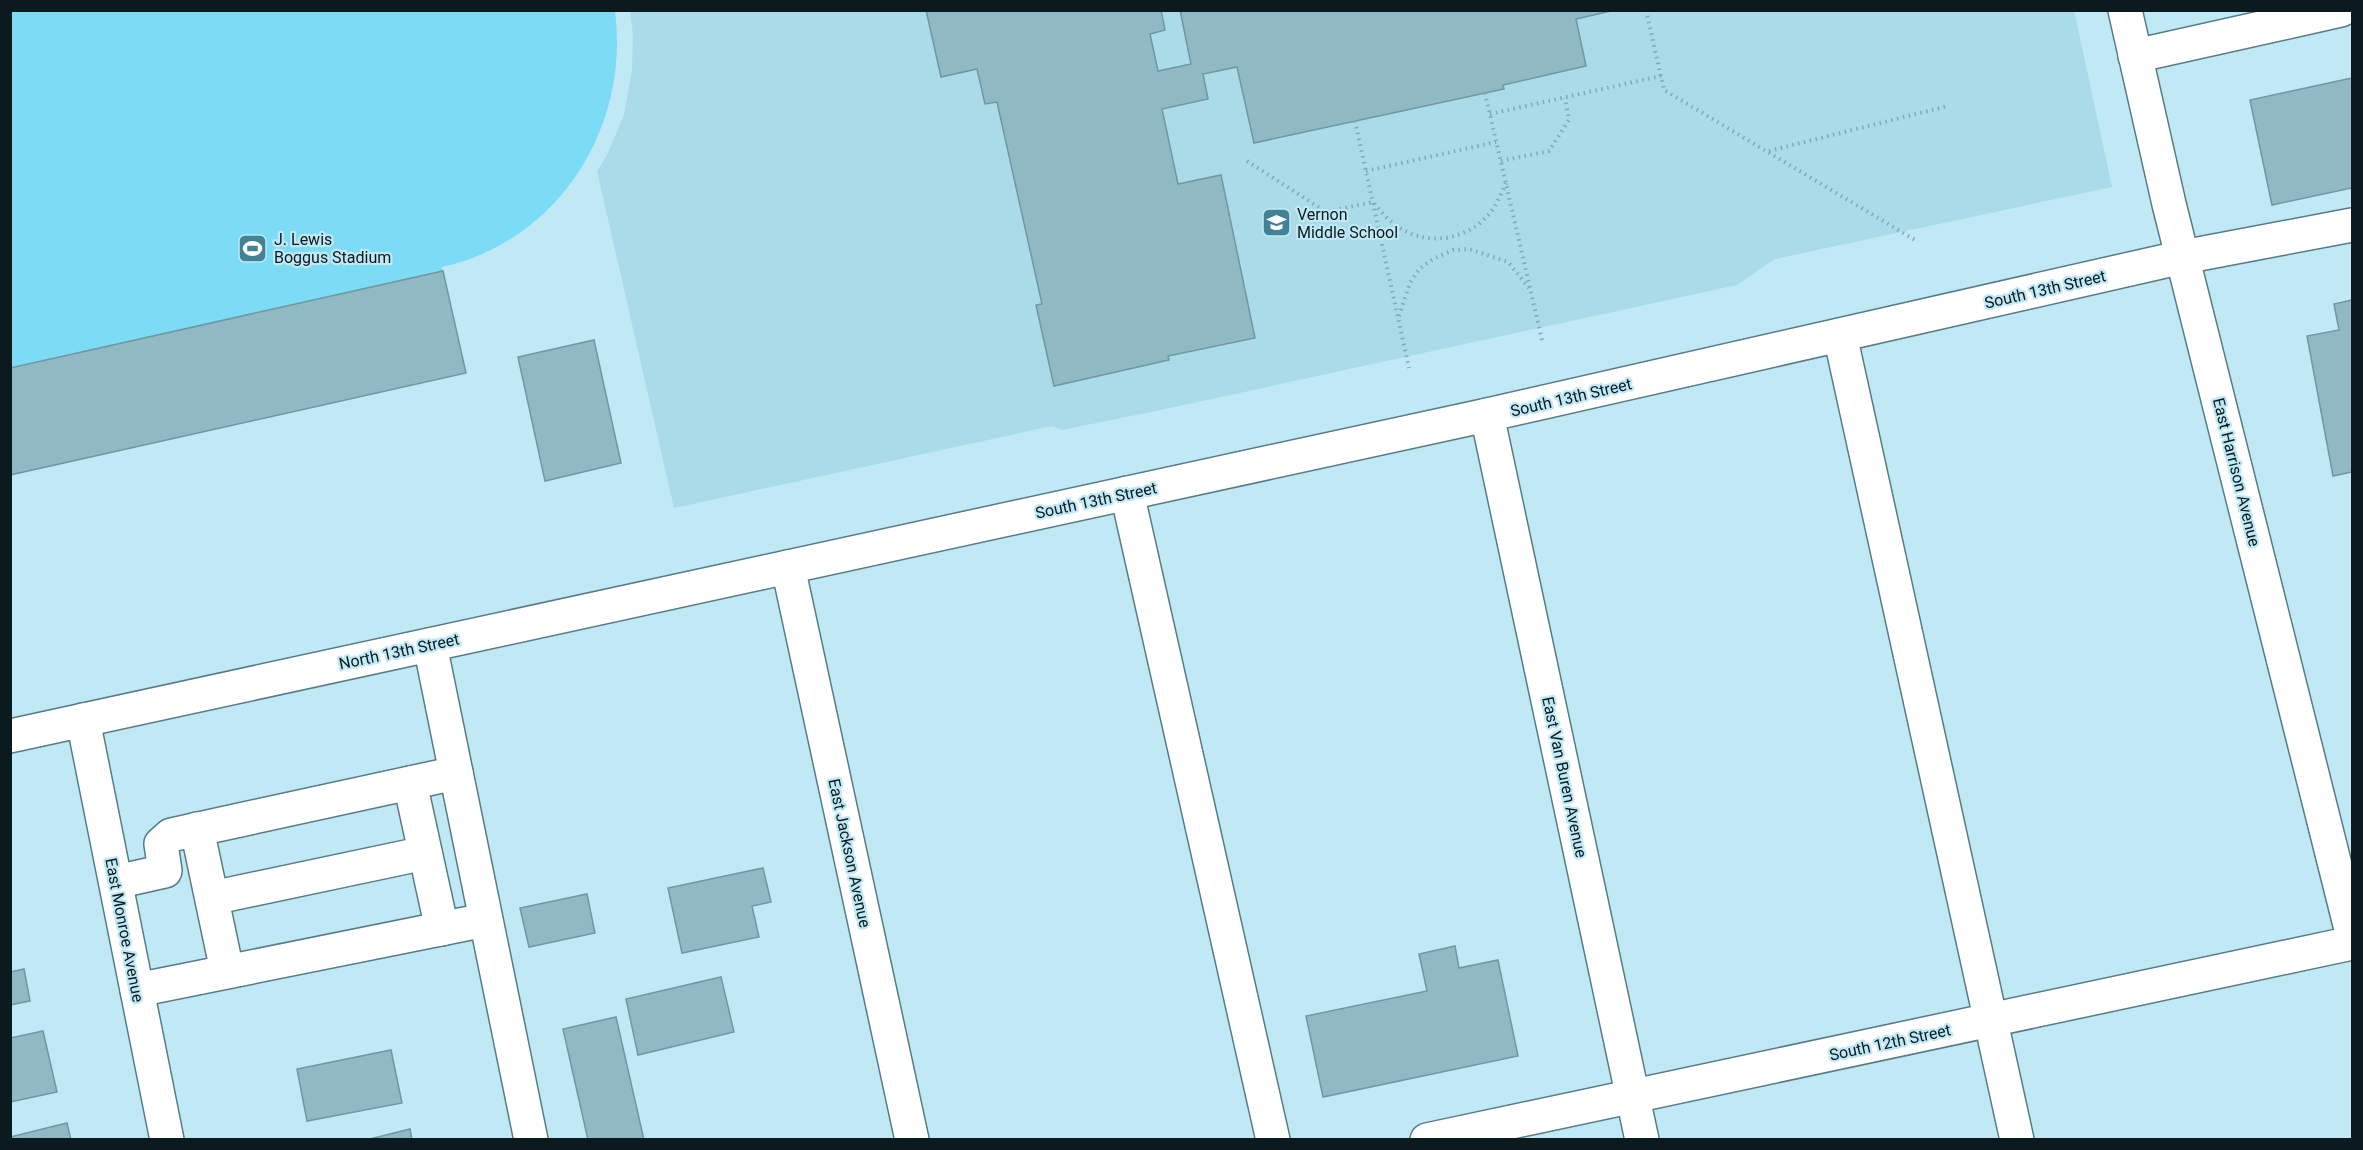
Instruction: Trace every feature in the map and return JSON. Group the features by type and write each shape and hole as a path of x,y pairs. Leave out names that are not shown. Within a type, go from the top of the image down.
{"street":[{"name":"East Harrison Avenue","path":"2125,10 2182,257 2352,933"},
{"path":"2135,56 2340,10"},
{"name":"South 13th Street","path":"788,567 1487,416 2182,257 2352,225"},
{"path":"1840,335 2017,1140"},
{"name":"East Van Buren Avenue","path":"1487,416 1642,1140"},
{"path":"1127,493 1273,1140"},
{"name":"North 13th Street","path":"10,736 788,567"},
{"name":"East Jackson Avenue","path":"788,567 912,1140"},
{"path":"430,645 531,1140"},
{"name":"East Monroe Avenue","path":"83,720 167,1140"},
{"path":"116,882 165,871 161,844 171,835 456,773"},
{"path":"410,783 442,929"},
{"path":"197,829 227,971"},
{"path":"212,897 425,853"},
{"path":"137,990 485,920"},
{"name":"South 12th Street","path":"1427,1140 2352,943"}],"path":[{"path":"1647,10 1665,90 1916,240"},
{"path":"1490,114 1662,76"},
{"path":"1485,93 1542,340"},
{"path":"1501,161 1549,151 1569,120 1564,98"},
{"path":"1767,151 1948,106"},
{"path":"1355,121 1409,368"},
{"path":"1366,171 1496,142"},
{"path":"1247,161 1326,212 1373,202"},
{"path":"1373,202 1392,222 1407,232 1422,237 1448,238 1477,227 1492,210 1506,183"},
{"path":"1398,317 1410,283 1419,269 1433,259 1453,250 1470,249 1508,262 1530,289"}],"shaded area":[{"name":"Vernon Middle School","path":"2074,10 2112,187 1775,259 1737,285 1161,410 1062,430 1052,426 674,508 597,171 606,157 624,115 632,70 633,35 630,11"},
{"name":"J. Lewis Boggus Stadium","path":"10,11 615,11 617,54 611,96 598,136 578,173 552,205 520,232 484,253 442,267 466,373 11,475"}],"building":[{"path":"926,10 1161,10 1165,30 1150,34 1158,71 1191,64 1180,10 1615,10 1576,19 1586,66 1503,85 1504,89 1254,143 1237,67 1203,74 1208,99 1162,109 1178,184 1221,175 1255,338 1168,356 1169,360 1054,386 1036,305 1042,304 997,102 985,104 977,69 941,77"},
{"path":"2352,78 2352,188 2272,205 2250,100"},
{"path":"443,271 466,373 10,475 10,368"},
{"path":"2352,300 2352,472 2333,476 2307,336 2339,330 2334,304"},
{"path":"594,340 621,463 545,481 518,357"},
{"path":"763,868 771,902 752,906 759,937 682,953 668,888"},
{"path":"587,894 595,933 529,947 520,908"},
{"path":"1455,946 1459,968 1498,960 1518,1056 1323,1097 1306,1016 1427,991 1419,954"},
{"path":"24,969 30,1001 10,1005 10,972"},
{"path":"721,977 734,1032 638,1055 626,999"},
{"path":"616,1017 644,1140 588,1140 563,1029"},
{"path":"43,1031 57,1092 10,1102 10,1038"},
{"path":"391,1050 402,1103 307,1121 297,1069"},
{"path":"67,1123 71,1140 10,1140 10,1137"},
{"path":"410,1129 412,1140 366,1140"}],"place":[{"name":"Vernon Middle School","path":"1276,223"},
{"name":"J. Lewis Boggus Stadium","path":"253,248"}]}
